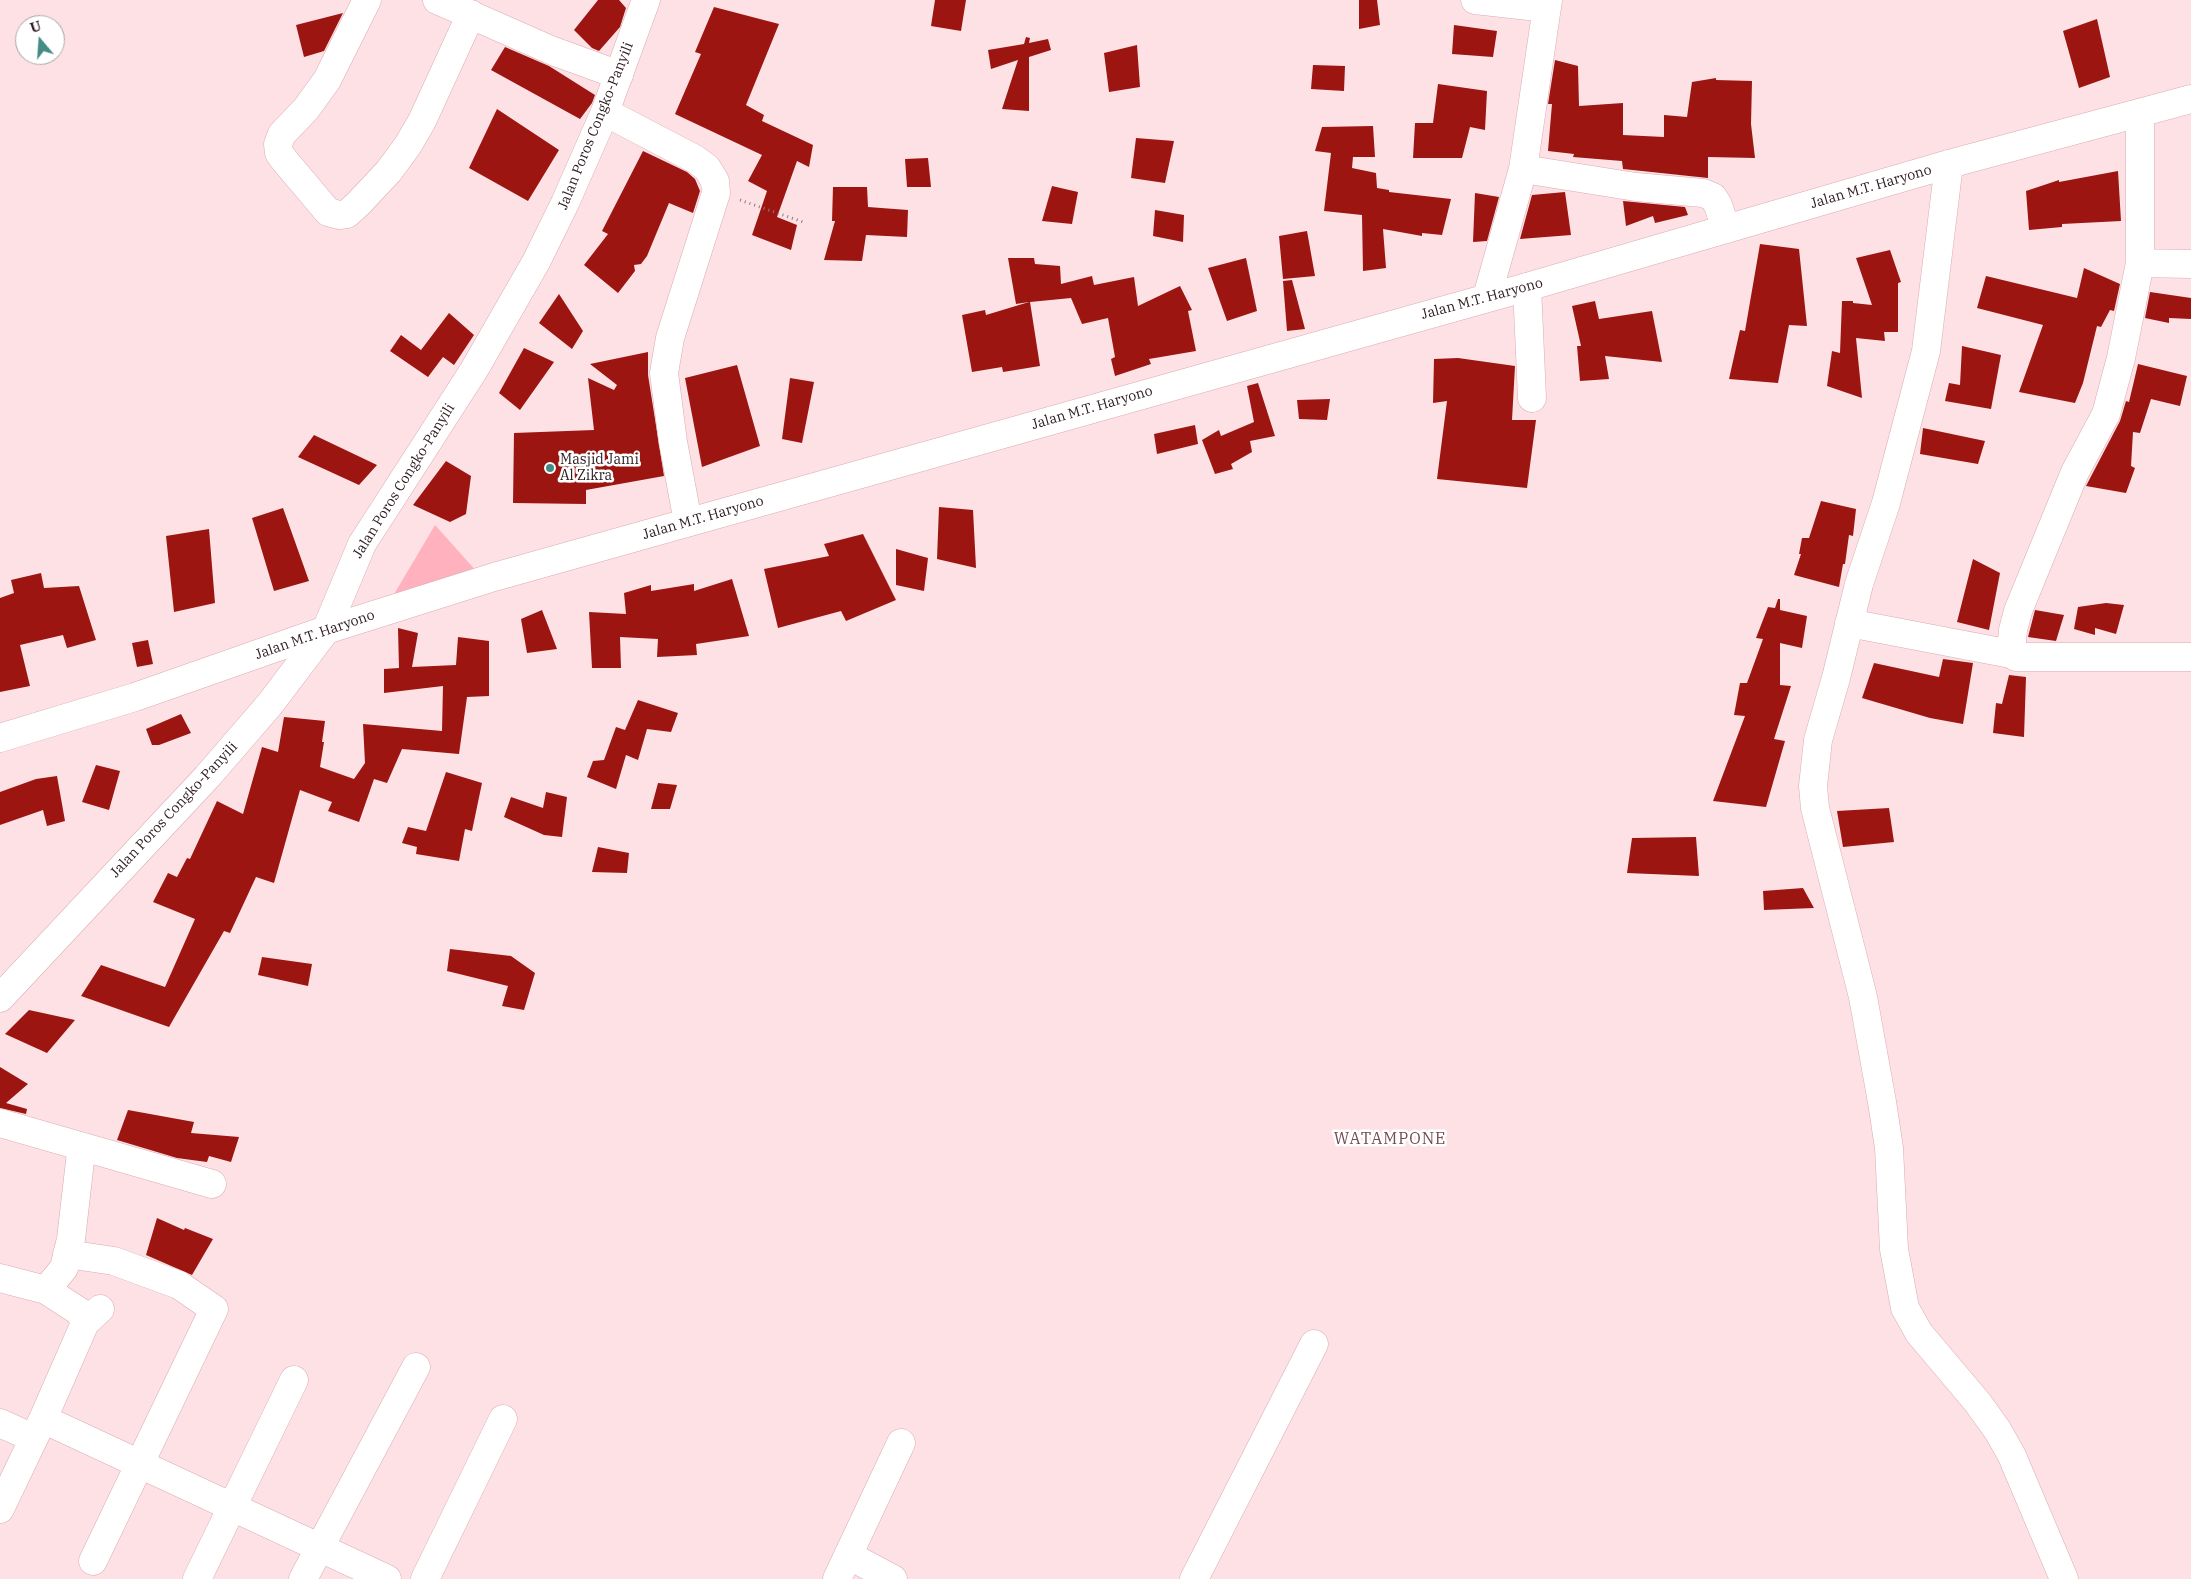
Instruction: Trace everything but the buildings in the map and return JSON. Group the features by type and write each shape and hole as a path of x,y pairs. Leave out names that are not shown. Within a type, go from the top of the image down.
{"main road":[{"path":"367,0 327,80 306,109 282,134 278,144 279,153 328,212 339,215 347,214 358,204 389,171 408,145 422,121 471,14"},
{"path":"437,0 553,51 618,75"},
{"name":"Jalan Poros Congko-Panyili","path":"0,998 207,777 270,704 326,630 362,544 474,370 536,262 565,203 605,112 646,0"},
{"path":"1475,0 1548,4 1523,169 1487,297"},
{"name":"Jalan M.T. Haryono","path":"0,738 135,697 326,630 494,577 1527,287 1949,164 2191,99"},
{"path":"605,112 702,164 715,181 716,193 670,338 664,373 673,442 688,522"},
{"path":"2011,654 2013,630 2018,611 2075,472 2106,414 2121,358 2140,263 2140,113"},
{"path":"1949,164 1926,351 1886,503 1859,584 1818,740 1813,786 1815,808 1863,997 1882,1102 1889,1148 1894,1249 1905,1308 1919,1333 1978,1403 2012,1456 2064,1579"},
{"path":"1523,169 1636,187 1703,193 1713,197 1718,205 1726,229"},
{"path":"2140,263 2191,264"},
{"path":"1527,287 1532,398"},
{"path":"1849,623 2011,654 2016,657 2191,657"},
{"path":"0,1123 212,1184"},
{"path":"46,1290 64,1268 80,1161"},
{"path":"67,1254 114,1261 179,1285 214,1309 93,1561"},
{"path":"0,1278 46,1290 80,1312 93,1316 0,1509"},
{"path":"1194,1579 1314,1344"},
{"path":"303,1579 416,1367"},
{"path":"197,1579 294,1380"},
{"path":"425,1579 502,1419"},
{"path":"0,1423 38,1429 140,1464 387,1579"},
{"path":"836,1579 901,1443"},
{"path":"848,1555 893,1579"}],"path":[{"path":"716,193 803,222"}],"shaded area":[{"path":"435,525 478,573 393,596"}],"place":[{"name":"Masjid Jami Al Zikra","path":"550,468"}],"district":[{"name":"WATAMPONE","path":"1390,1139"}]}
